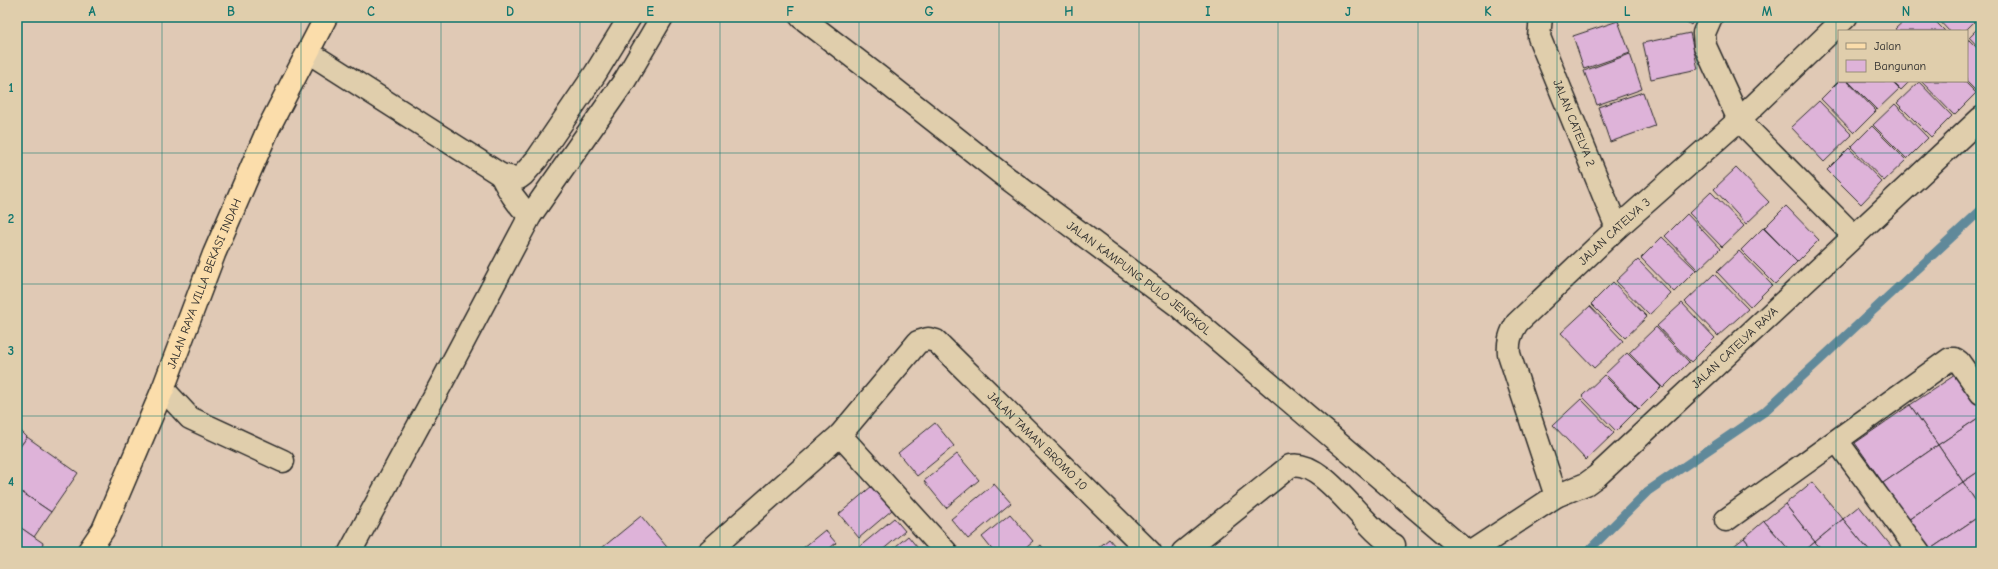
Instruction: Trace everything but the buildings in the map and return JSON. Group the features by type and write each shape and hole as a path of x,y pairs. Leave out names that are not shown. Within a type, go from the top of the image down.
{"main road":[{"name":"JALAN RAYA VILLA BEKASI INDAH","path":"88,552 103,530 163,389 214,254 269,127 326,17"}],"street":[{"path":"308,52 501,174 519,178 524,175 537,159 595,74 630,17"},
{"path":"350,552 530,216 625,80 662,17"},
{"name":"JALAN KAMPUNG PULO JENGKOL","path":"801,17 999,172 1177,305 1467,552"},
{"name":"JALAN CATELYA 2","path":"1541,17 1540,37 1617,228"},
{"path":"1711,17 1704,33 1705,46 1739,120 1854,236"},
{"name":"JALAN CATELYA 3","path":"1556,496 1509,354 1509,340 1517,324 1617,228 1739,120 1846,17"},
{"name":"JALAN CATELYA RAYA","path":"1470,552 1556,496 1586,484 1597,476 1981,118"},
{"path":"501,174 518,205 530,216"},
{"name":"JALAN TAMAN BROMO 10","path":"840,435 918,342 922,339 936,341 1150,552"},
{"path":"1726,520 1838,441 1950,359 1955,359 1959,362 1981,393"},
{"path":"163,389 190,418 283,461"},
{"path":"721,548 840,435 946,552"},
{"path":"1838,441 1919,552"},
{"path":"1183,552 1290,466 1296,465 1309,467 1326,480 1380,535 1394,544"}],"waterway":[{"path":"1587,552 1648,491 1764,412 1981,210"}]}
